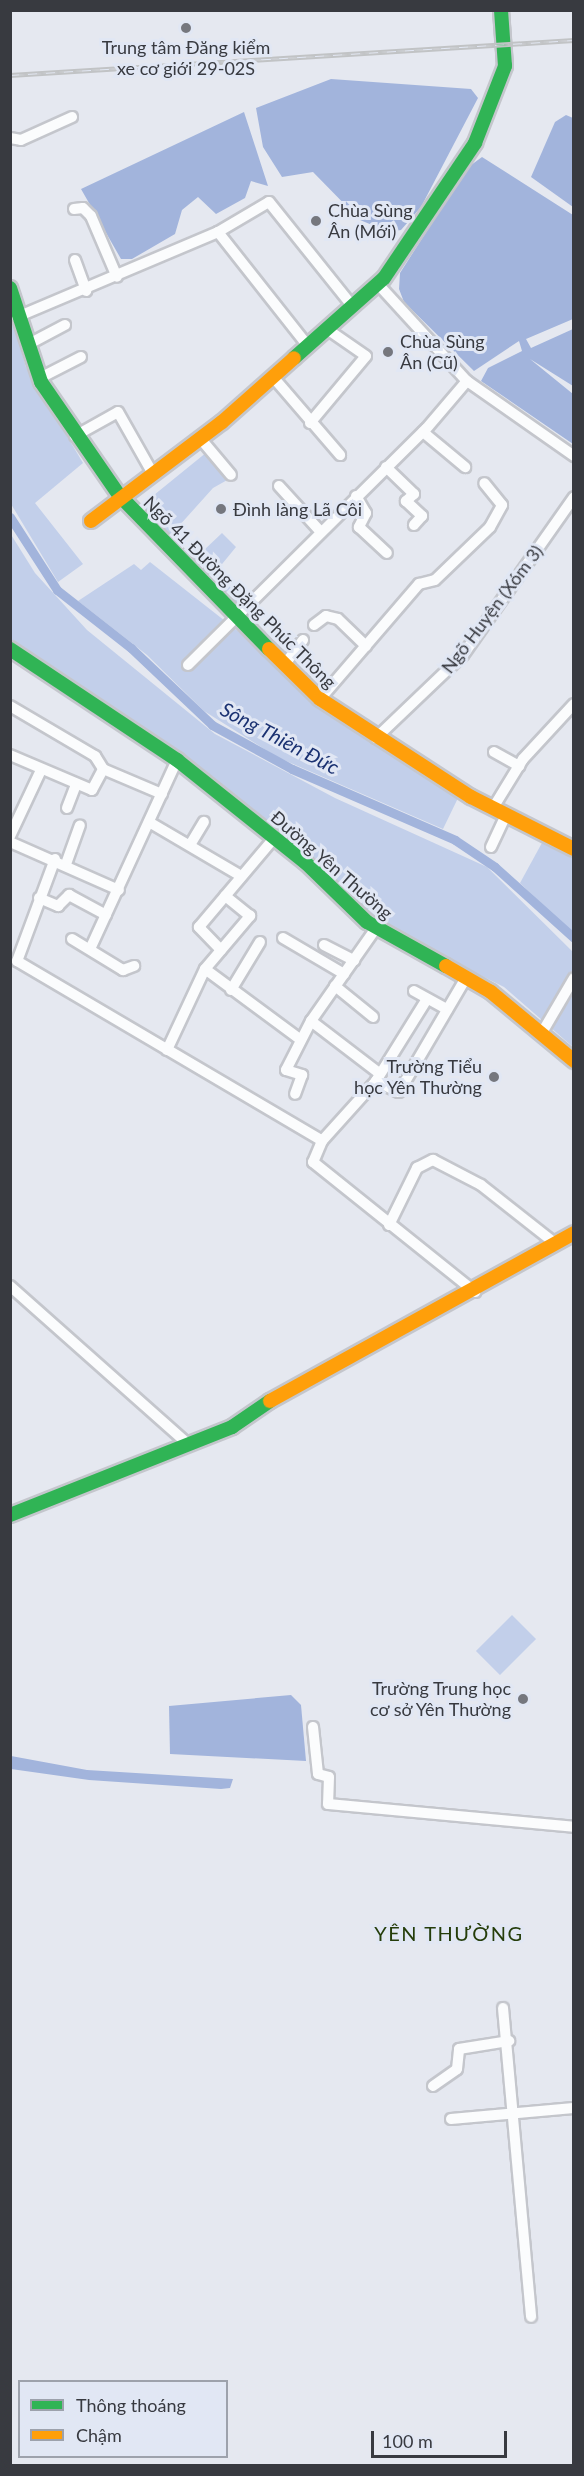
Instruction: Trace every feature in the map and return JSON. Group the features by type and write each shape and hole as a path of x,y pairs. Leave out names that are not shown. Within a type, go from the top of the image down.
{"street":[{"path":"91,521 118,495 200,438 378,284 475,143 505,66 501,10"},
{"path":"10,138 21,140 72,117"},
{"path":"17,317 86,291 218,232 269,202 353,307"},
{"path":"74,209 83,208 90,216 117,277"},
{"path":"218,232 308,346"},
{"path":"75,260 86,291"},
{"path":"378,284 467,381 573,456"},
{"name":"Ngõ 41 Đường Đặng Phúc Thông","path":"10,288 17,317 40,378 75,436 118,495 320,699 376,738 499,812 573,849"},
{"path":"27,345 65,325"},
{"path":"310,423 366,356 327,329"},
{"path":"40,378 81,357"},
{"path":"273,377 310,423 340,455"},
{"path":"188,665 319,530 423,432 467,381"},
{"path":"75,436 118,412 152,472"},
{"path":"423,432 465,467"},
{"path":"200,438 231,475"},
{"path":"386,467 414,494 406,501 422,516 414,525"},
{"path":"320,699 419,584 435,580 490,527 502,505 484,483"},
{"path":"279,486 319,530"},
{"path":"356,495 366,513 359,526 387,553"},
{"name":"Ngõ Huyện (Xóm 3)","path":"376,738 463,655 573,497"},
{"path":"314,625 326,616 338,619 366,646"},
{"path":"285,664 303,640"},
{"name":"Đường Yên Thường","path":"10,649 177,760 275,837 376,928 466,978 543,1031 573,1060"},
{"path":"491,847 499,812 519,766 573,704"},
{"path":"10,706 95,756 103,769 162,794"},
{"path":"494,752 519,766"},
{"path":"10,755 92,790 103,769"},
{"path":"91,947 177,760"},
{"path":"10,836 41,770"},
{"path":"67,808 76,784"},
{"path":"149,822 241,876"},
{"path":"190,846 204,822"},
{"path":"66,864 80,825"},
{"path":"221,950 198,930 209,912 275,837"},
{"path":"10,842 66,864 119,890"},
{"path":"55,860 17,961 322,1141"},
{"path":"39,898 58,906 69,895 106,915"},
{"path":"166,1050 205,969 250,916 225,896"},
{"path":"295,1094 302,1074 286,1070 311,1021 376,928"},
{"path":"283,938 344,974"},
{"path":"72,939 91,947 123,970 134,966"},
{"path":"231,990 260,942"},
{"path":"324,945 354,960"},
{"path":"205,969 302,1040"},
{"path":"311,1021 399,1092 466,978"},
{"path":"543,1031 573,978"},
{"path":"335,986 373,1017"},
{"path":"414,991 447,1009"},
{"path":"426,999 378,1077 322,1141 313,1162 389,1225 476,1292"},
{"path":"389,1225 417,1168 433,1161 472,1180 556,1244"},
{"path":"10,1515 232,1427 238,1418 476,1292 573,1233"},
{"path":"10,1286 188,1443"},
{"path":"313,1728 318,1774 329,1777 328,1804 573,1827"},
{"path":"503,2008 508,2041 531,2317"},
{"path":"433,2086 457,2069 459,2049 508,2041"},
{"path":"451,2119 573,2108"}],"shaded area":[{"path":"331,79 471,89 478,98 421,207 401,230 389,232 360,220 313,172 282,177 263,147 256,108"},
{"path":"244,112 268,186 251,181 245,198 216,214 198,197 182,210 175,234 132,259 121,259 81,189"},
{"path":"566,115 573,118 573,207 531,177 555,122"},
{"path":"482,157 573,215 573,319 526,339 531,348 573,329 573,386 530,359 573,394 573,444 481,381 488,368 522,351 519,341 474,371 404,302 399,289 400,273 467,168"},
{"path":"10,312 26,367 83,463 35,503 83,564 58,582 11,504"},
{"path":"207,452 229,479 213,488 178,527 186,537 182,542 178,538 169,546 138,508"},
{"path":"10,533 35,573 87,630 215,734 335,798 487,867 573,952 573,1047 504,987 384,927 316,859 11,640"},
{"path":"222,533 236,547 218,569 226,578 217,587 189,560 194,544 202,552"},
{"path":"150,562 239,632 326,713 458,798 443,829 277,757 204,711 147,655 78,601 134,564 141,570"},
{"path":"231,585 254,596 241,614 221,594"},
{"path":"543,841 573,854 573,934 520,883"},
{"path":"512,1615 536,1639 500,1675 476,1651"},
{"path":"291,1695 301,1705 306,1761 170,1754 169,1706"},
{"path":"11,1756 87,1770 233,1779 230,1788 221,1789 89,1780 11,1769"}],"waterway":[{"name":"Sông Thiên Đức","path":"10,517 57,590 131,648 212,725 292,769 455,840 495,867 574,938"}],"railway":[{"path":"10,75 574,40"}],"traffic: fast":[{"path":"294,358 384,278 475,143 505,66 501,10"},
{"path":"10,288 41,382 119,495 269,649"},
{"path":"10,649 177,760 305,862 367,922 446,966"},
{"path":"10,1515 232,1427 270,1401"}],"traffic: slow":[{"path":"91,521 222,422 294,358"},
{"path":"269,649 320,699 471,797 574,849"},
{"path":"446,966 491,992 574,1061"},
{"path":"270,1401 574,1233"}],"place":[{"name":"Trung tâm Đăng kiểm xe cơ giới 29-02S","path":"186,28"},
{"name":"Chùa Sùng Ân (Mới)","path":"316,221"},
{"name":"Chùa Sùng Ân (Cũ)","path":"388,352"},
{"name":"Đình làng Lã Côi","path":"221,509"},
{"name":"Trường Tiểu học Yên Thường","path":"494,1077"},
{"name":"Trường Trung học cơ sở Yên Thường","path":"523,1699"}],"district":[{"name":"YÊN THƯỜNG","path":"449,1933"}]}
